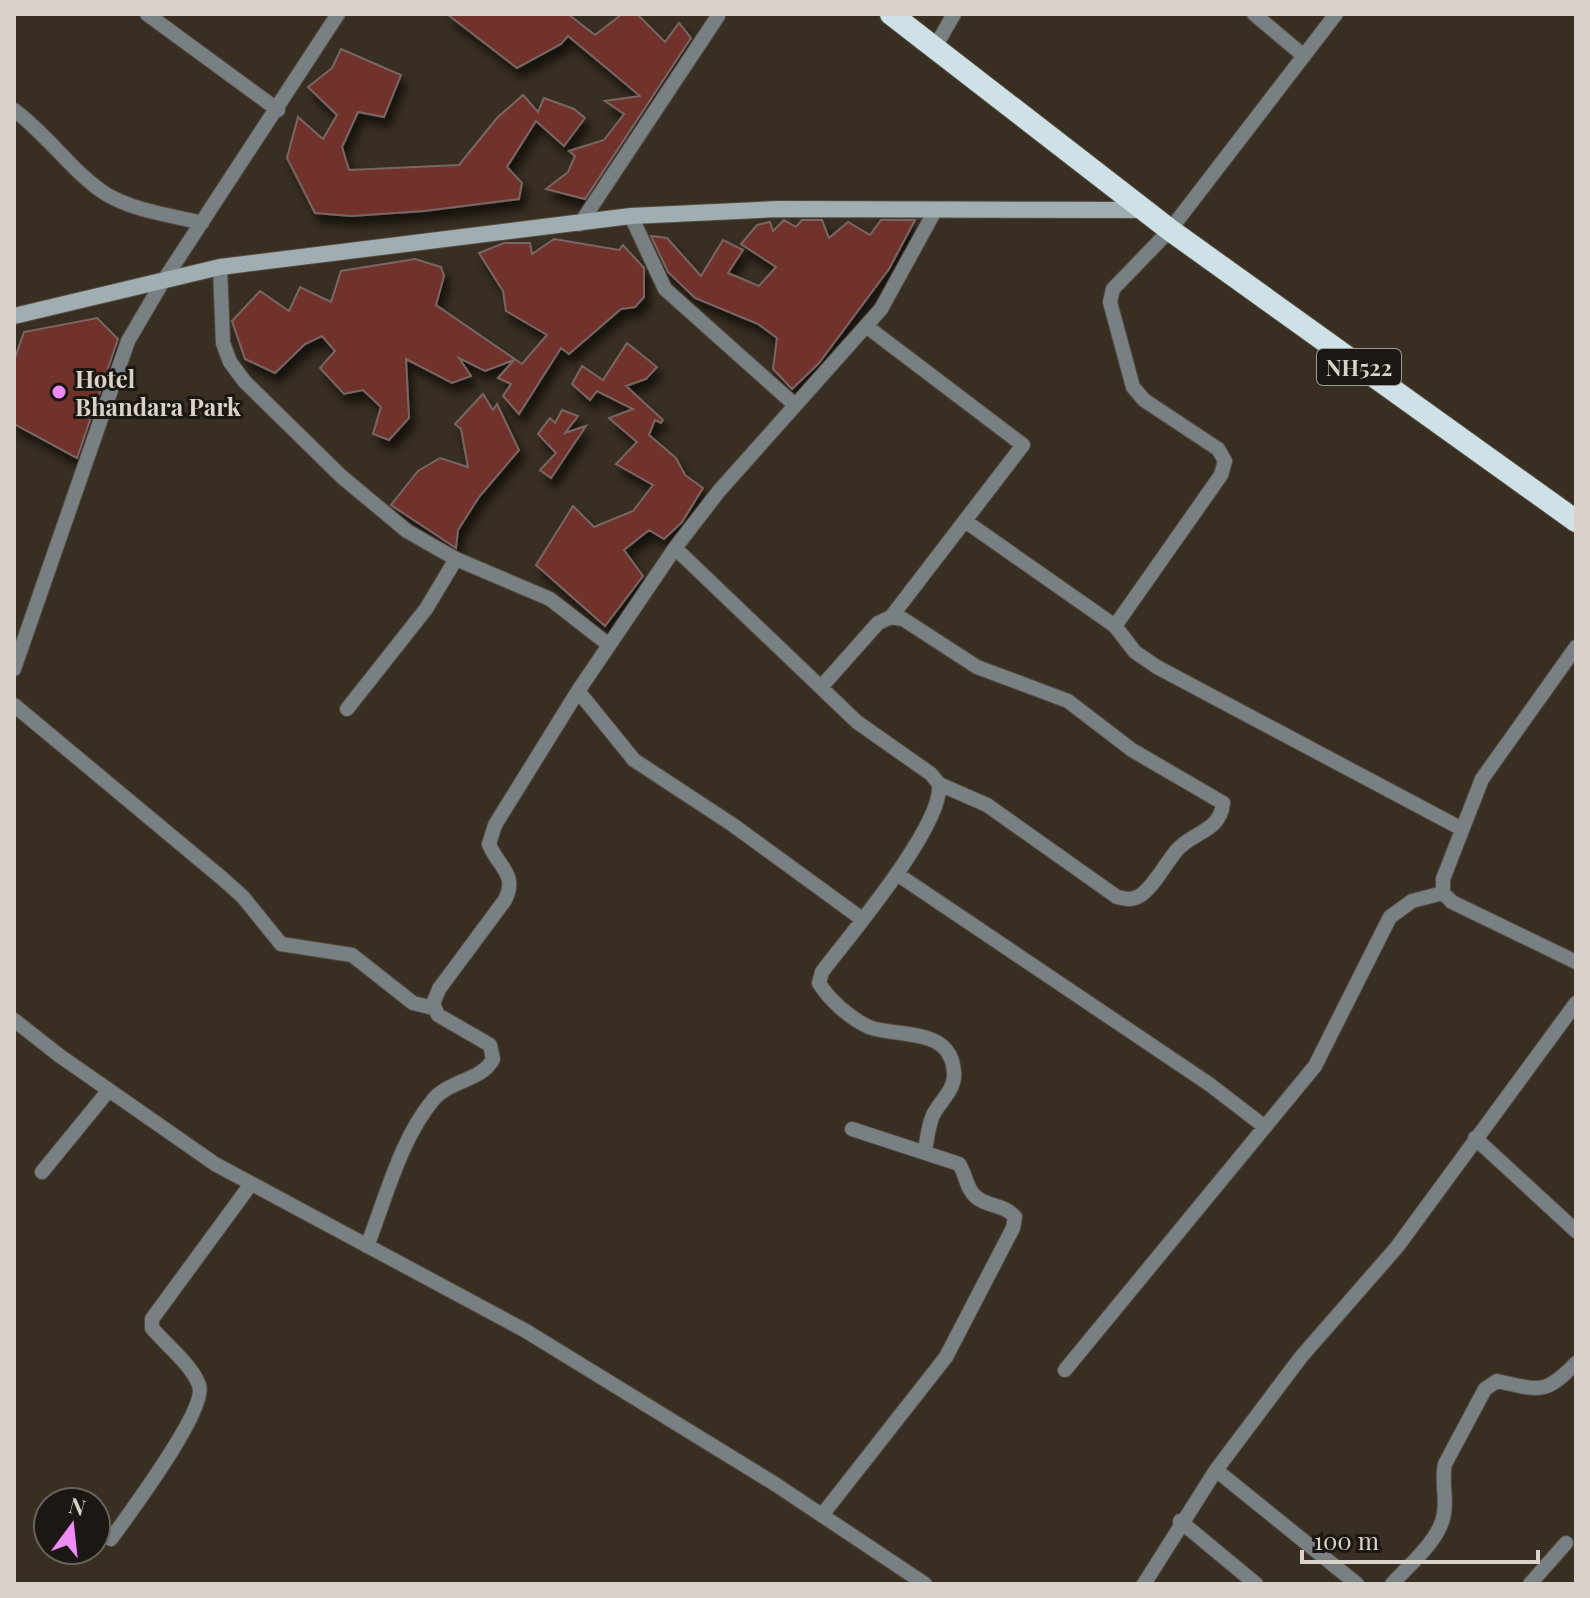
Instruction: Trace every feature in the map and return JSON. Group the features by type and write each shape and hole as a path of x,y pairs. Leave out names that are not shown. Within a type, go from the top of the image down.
{"highway":[{"name":"NH522","path":"891,14 1170,230 1576,521"}],"main road":[{"path":"14,316 220,267 631,216 778,209 1144,210"}],"street":[{"path":"147,14 278,110"},
{"path":"14,669 117,364 162,283 338,14"},
{"path":"934,49 954,14"},
{"path":"1254,14 1304,56"},
{"path":"1115,626 1221,475 1225,461 1218,449 1144,400 1133,387 1110,302 1113,289 1170,230 1336,14"},
{"path":"580,224 718,16"},
{"path":"14,110 51,140 103,192 128,204 202,223"},
{"path":"433,1008 439,989 509,893 511,878 491,850 491,834 578,691 675,548 719,491 866,326 895,288 936,209"},
{"path":"631,216 665,289 795,405"},
{"path":"220,267 223,343 236,370 342,477 407,531 456,559 550,599 609,645"},
{"path":"822,686 878,623 891,617 1023,445 866,326"},
{"path":"965,521 1115,626 1135,652 1157,667 1462,829"},
{"path":"675,548 864,728 931,774 939,784 987,805 1117,897 1131,900 1143,894 1188,840 1222,818 1223,803 1132,750 1068,701 977,667 903,619 891,617"},
{"path":"347,709 426,609 456,559"},
{"path":"1576,647 1482,779 1443,879 1443,893 1452,902 1576,962"},
{"path":"578,691 634,760 733,825 862,919"},
{"path":"14,705 223,879 243,897 281,944 352,955 413,1003 433,1008 445,1020 490,1045 493,1059 480,1073 440,1092 427,1108 402,1156 367,1246"},
{"path":"925,1151 935,1112 953,1085 954,1070 948,1056 937,1042 923,1035 872,1028 859,1021 825,994 819,983 822,972 897,874 938,805 939,784"},
{"path":"897,874 1209,1084 1265,1127"},
{"path":"1065,1370 1315,1066 1390,917 1412,901 1443,893"},
{"path":"1144,1584 1180,1521 1216,1470 1301,1357 1397,1247 1576,1003"},
{"path":"14,1020 215,1164 526,1331 822,1515 925,1584"},
{"path":"42,1172 109,1090"},
{"path":"822,1515 946,1357 1013,1228 1015,1217 1008,1209 978,1200 970,1191 959,1164 852,1129"},
{"path":"1475,1138 1576,1231"},
{"path":"112,1538 181,1437 200,1393 197,1380 152,1328 152,1319 251,1184"},
{"path":"1392,1584 1439,1528 1445,1513 1442,1477 1445,1464 1485,1389 1497,1381 1534,1391 1549,1388 1576,1363"},
{"path":"1216,1470 1357,1584"},
{"path":"1180,1521 1256,1584"},
{"path":"1530,1584 1566,1543"}],"building":[{"path":"447,14 568,14 595,35 622,14 637,14 665,42 679,23 691,38 585,199 546,189 568,172 575,156 569,151 604,140 624,114 605,101 640,96 568,36 561,44 517,68"},
{"path":"341,49 401,75 384,117 358,112 342,147 349,170 459,165 497,118 523,95 538,112 544,98 574,109 585,118 564,146 536,121 507,167 522,183 519,199 424,211 351,216 315,213 287,158 298,117 323,139 337,115 308,87 332,68"},
{"path":"784,220 796,227 802,220 822,220 829,238 848,222 870,235 881,220 915,220 889,269 819,363 792,389 773,369 777,338 758,324 695,298 668,272 651,236 667,238 701,276 723,240 743,250 728,273 759,286 776,267 741,244 757,225 770,222 773,231"},
{"path":"554,239 619,250 623,245 644,268 644,297 635,307 621,309 569,354 561,348 519,414 503,396 511,384 498,378 514,360 485,371 459,358 471,376 452,383 406,359 409,418 389,440 373,434 381,407 363,390 344,394 320,368 335,351 322,336 305,344 275,373 245,359 232,321 260,291 289,311 300,287 331,302 341,271 415,259 441,267 444,276 436,305 522,364 547,335 506,311 503,291 479,253 504,243 530,243 532,254"},
{"name":"Hotel Bhandara Park","path":"97,318 118,339 77,458 14,424 14,361 24,332"},
{"path":"627,343 657,367 646,379 626,386 663,420 661,423 655,420 649,435 676,458 685,475 703,488 682,522 664,539 649,530 624,550 643,576 605,626 536,565 573,506 594,527 633,511 653,485 616,464 637,442 609,418 633,409 597,391 590,400 572,384 582,366 603,380"},
{"path":"483,394 493,410 497,404 519,450 479,497 458,530 456,548 391,505 418,471 440,458 468,467 461,429 455,424"},
{"path":"562,410 578,416 565,433 586,426 551,478 540,470 556,453 538,434 550,418 555,423"}],"place":[{"name":"Hotel Bhandara Park","path":"59,392"}]}
